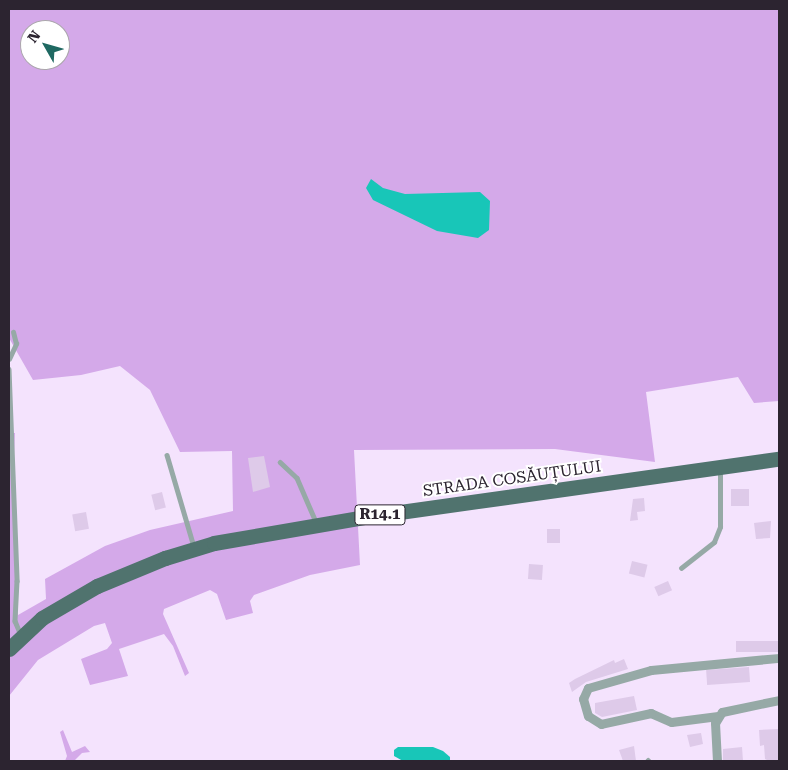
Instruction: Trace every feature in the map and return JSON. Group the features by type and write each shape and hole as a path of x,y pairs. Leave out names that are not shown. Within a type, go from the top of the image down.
{"main road":[{"name":"STRADA COSĂUȚULUI","path":"9,648 42,618 97,586 194,549 241,537 316,524 779,460"}],"street":[{"path":"718,716 671,722 651,713 601,724 588,716 583,698 588,688 601,683 685,665 779,658"},
{"path":"718,761 715,723 722,712 779,700"}],"lane":[{"path":"9,359 16,344 13,332"},
{"path":"9,368 12,401 15,621 22,637"},
{"path":"167,455 194,549"},
{"path":"280,462 297,478 316,524"},
{"path":"680,568 714,542 720,527 720,468"}],"shaded area":[{"path":"9,9 779,9 779,401 754,403 738,377 646,392 655,462 555,449 354,450 360,565 310,575 254,595 250,601 253,613 226,620 217,594 210,590 164,609 163,614 189,673 185,676 173,646 164,634 119,649 128,676 90,685 81,659 107,649 112,643 105,623 94,626 38,660 9,696 9,433 15,433 13,477 18,615 46,599 45,579 105,546 150,530 233,511 232,451 180,452 150,390 120,366 81,375 33,380 9,338"},
{"path":"371,179 383,188 405,194 480,192 490,201 489,230 478,238 437,231 373,200 366,188"},
{"path":"63,730 72,752 85,746 90,752 82,753 74,761 65,761 67,756 60,732"},
{"path":"398,747 433,747 443,751 450,757 450,761 403,761 394,756 394,750"}],"building":[{"path":"264,456 270,487 253,492 248,458"},
{"path":"731,489 749,489 749,506 731,506"},
{"path":"162,492 166,508 155,510 151,495"},
{"path":"644,498 645,511 637,512 638,520 630,521 633,499"},
{"path":"86,512 89,529 75,531 72,514"},
{"path":"771,521 770,538 756,539 754,523"},
{"path":"547,529 560,529 560,543 547,543"},
{"path":"632,561 648,565 644,577 629,574"},
{"path":"529,564 543,565 542,580 528,579"},
{"path":"668,581 672,590 658,596 654,587"},
{"path":"736,641 779,641 779,652 736,652"},
{"path":"624,659 628,669 586,682 572,692 569,683 575,679 614,660 615,663"},
{"path":"749,667 750,682 707,685 706,670"},
{"path":"634,696 637,710 602,717 595,713 595,703"},
{"path":"779,729 779,761 769,761 765,759 764,745 760,746 759,730"},
{"path":"701,733 703,744 690,747 687,735"},
{"path":"634,746 636,761 623,761 619,750"},
{"path":"742,747 743,761 723,761 723,749"}]}
